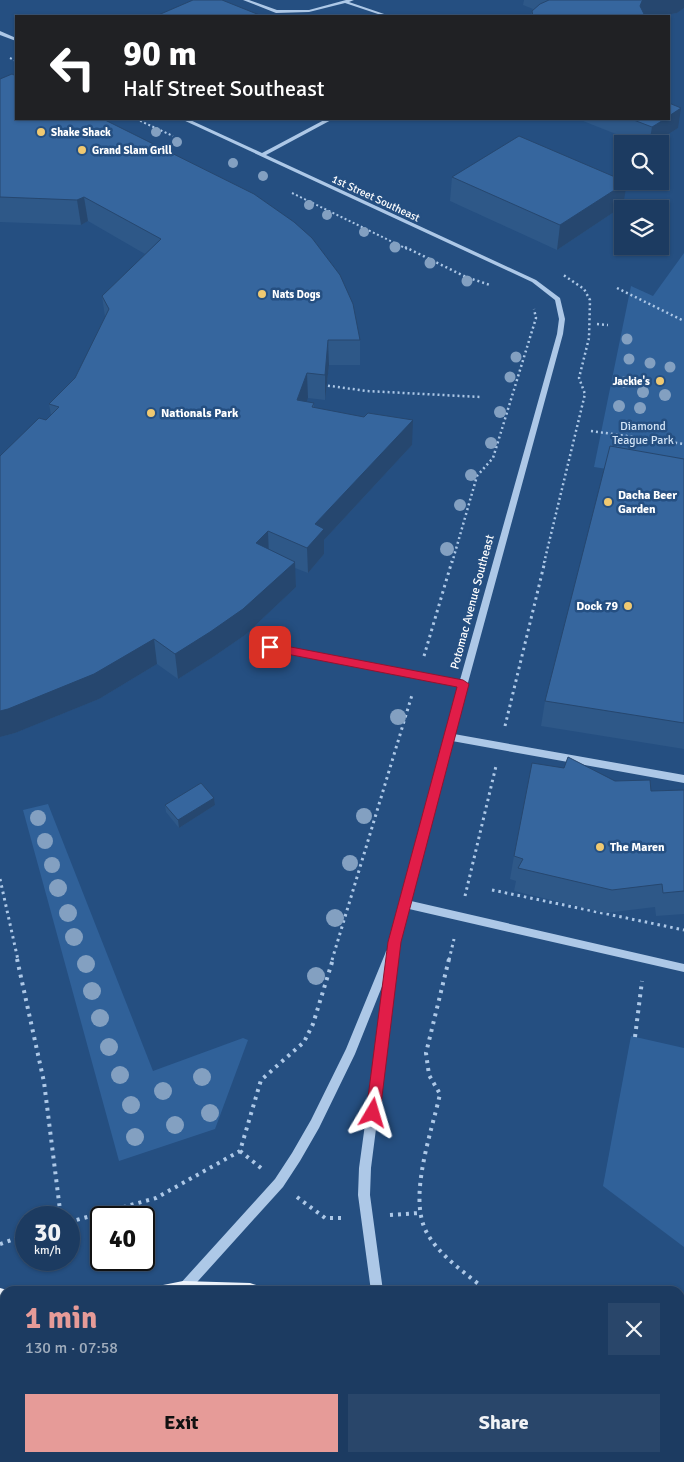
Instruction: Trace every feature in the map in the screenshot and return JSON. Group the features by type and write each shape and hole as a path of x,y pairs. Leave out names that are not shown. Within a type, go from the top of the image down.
{"street":[{"path":"245,0 276,12 309,11 349,1 385,15"},
{"path":"0,33 15,40"},
{"name":"1st Street Southeast","path":"186,120 534,281 558,299"},
{"path":"262,155 328,120"},
{"name":"Potomac Avenue Southeast","path":"376,1286 364,1195 365,1168 395,942 463,684 560,334 562,319 558,299"},
{"path":"270,647 463,684"},
{"path":"450,737 684,779"},
{"path":"404,904 684,968"},
{"name":"Potomac Avenue Southeast","path":"180,1286 279,1183 296,1157 316,1124 351,1051 395,942"}],"path":[{"path":"617,288 684,321"},
{"path":"503,734 585,394 579,378 589,338 590,300 584,289"},
{"path":"80,1219 156,1198 240,1152 261,1080 304,1042 313,1024 477,476 494,458 536,315"},
{"path":"597,324 608,325"},
{"path":"318,385 348,387 367,391 480,397"},
{"path":"591,430 684,444"},
{"path":"464,898 496,766"},
{"path":"0,879 44,1082 60,1206"},
{"path":"492,890 684,930"},
{"path":"455,935 426,1053 425,1063 430,1082 440,1094 419,1192 419,1213 426,1230 440,1250 481,1286"},
{"path":"635,1037 645,960"},
{"path":"306,1205 325,1218 344,1218"},
{"path":"0,1244 15,1239"}],"green space":[{"name":"Diamond Teague Park","path":"684,253 684,481 594,467 631,286 653,296"},
{"path":"48,804 153,1071 243,1038 248,1040 215,1129 119,1161 23,810"},
{"path":"631,1036 684,1048 684,1247 603,1186"}],"building":[{"path":"193,0 222,0 260,15 158,15"},
{"path":"549,0 643,0 640,6 644,15 533,15 532,11 540,4"},
{"name":"Nationals Park","path":"12,74 15,76 15,120 105,120 254,194 294,222 312,238 340,275 353,304 360,340 328,340 325,375 307,373 297,400 314,403 312,407 364,417 368,413 413,420 315,524 324,529 307,548 268,531 256,543 295,562 243,609 175,654 154,639 94,674 0,711 0,456 39,418 46,420 59,407 49,404 75,378 109,309 102,296 161,239 84,197 77,200 0,197 0,79"},
{"path":"670,103 681,108 670,115"},
{"path":"634,120 663,120 652,127"},
{"path":"519,136 614,177 615,190 560,225 452,177"},
{"name":"Dock 79","path":"610,446 684,459 684,723 545,701"},
{"name":"The Maren","path":"568,757 615,781 650,780 651,791 684,790 684,891 663,893 662,884 612,890 518,868 523,859 514,856 532,763 564,768"},
{"path":"201,783 214,798 178,820 165,805"}],"place":[{"name":"Shake Shack","path":"41,132"},
{"name":"Grand Slam Grill","path":"82,150"},
{"name":"Nats Dogs","path":"262,294"},
{"name":"Jackie's","path":"660,381"},
{"name":"Nationals Park","path":"151,413"},
{"name":"Dacha Beer Garden","path":"608,502"},
{"name":"Dock 79","path":"628,606"},
{"name":"The Maren","path":"600,847"}],"route":[{"path":"270,647 463,684 395,942 373,1113"}]}
